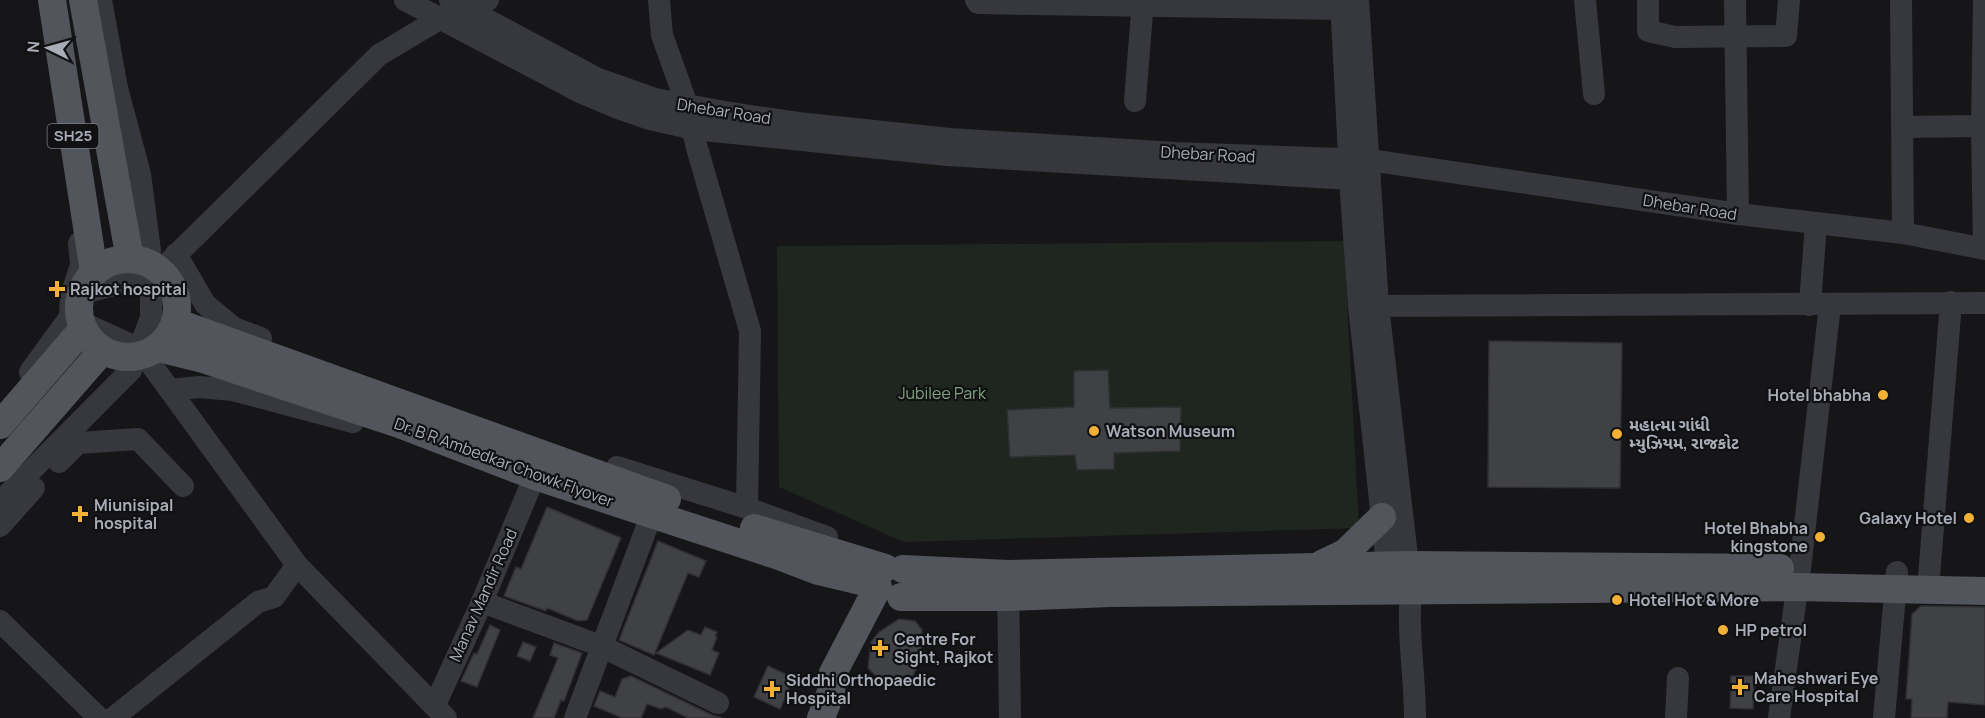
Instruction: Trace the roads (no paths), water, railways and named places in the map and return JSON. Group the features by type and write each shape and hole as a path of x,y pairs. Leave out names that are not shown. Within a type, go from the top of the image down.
{"main road":[{"name":"SH25","path":"52,0 94,272"},
{"name":"SH25","path":"83,0 138,268"},
{"path":"0,425 75,314 79,314 79,299 85,284 94,272 107,264 138,268 146,262 160,271 169,281 175,294 177,308 175,322 169,336 149,348 145,355 130,358 116,357 102,351 91,341 75,314"},
{"name":"Dr. B R Ambedkar Chowk Flyover","path":"175,322 661,497 820,560 851,568 889,584 1008,585"},
{"name":"Dr. B R Ambedkar Chowk Flyover","path":"149,348 203,359 399,424 535,476 776,555 820,560"},
{"path":"0,468 102,351"},
{"path":"1317,566 1345,553 1382,518"},
{"path":"1008,585 1317,566 1402,584"},
{"path":"1008,585 1111,592 1402,584 1799,578 1929,580 1985,573"},
{"path":"1929,580 1985,591"},
{"path":"821,718 831,692 833,673 889,584"}],"street":[{"path":"41,0 80,254 75,314"},
{"path":"101,0 117,88 140,174 150,251 138,268"},
{"name":"Dhebar Road","path":"405,0 468,5 598,79 655,99 798,123 950,139 1176,153 1359,169 1903,233 1985,248"},
{"path":"659,0 662,35 687,105 697,148 750,331 747,508"},
{"path":"976,0 978,3 1347,3 1382,518 1402,584"},
{"path":"1585,0 1594,94"},
{"path":"1648,0 1648,31 1675,37 1786,36 1789,0"},
{"path":"1735,0 1738,214"},
{"path":"1901,0 1903,233"},
{"path":"1984,0 1985,248"},
{"path":"1135,101 1144,3"},
{"path":"0,411 75,314 138,268 176,255 378,55 468,5"},
{"name":"Dhebar Road","path":"468,5 580,92 629,112 694,129 947,155 1359,169"},
{"path":"1902,127 1984,126"},
{"path":"1779,718 1799,578 1820,305 1816,223"},
{"path":"170,390 213,387 269,398 380,430 531,485 769,566 829,584 837,584 851,568 842,542 747,508 592,459 234,328 205,304 176,255"},
{"path":"138,268 151,293 149,348 170,390 293,559 440,711"},
{"path":"1929,580 1951,302"},
{"path":"1369,306 1985,303"},
{"path":"1369,306 1415,693 1415,718"},
{"path":"75,314 149,348"},
{"path":"0,502 131,370 149,348"},
{"path":"0,526 41,479 78,444 138,440 183,486"},
{"name":"Manav Mandir Road","path":"440,711 531,485"},
{"path":"575,718 648,524"},
{"path":"113,718 258,602 274,597 293,559"},
{"path":"1884,718 1897,580"},
{"path":"1008,585 1010,718"},
{"path":"482,602 601,646 718,703"},
{"path":"0,621 99,718"},
{"path":"1676,718 1678,678"}],"place":[{"name":"Rajkot hospital","path":"57,289"},
{"name":"Hotel bhabha","path":"1883,395"},
{"name":"Watson Museum","path":"1094,431"},
{"name":"મહાત્મા ગાંધી મ્યુઝિયમ, રાજકોટ","path":"1617,434"},
{"name":"Miunisipal hospital","path":"80,514"},
{"name":"Galaxy Hotel","path":"1969,518"},
{"name":"Hotel Bhabha kingstone","path":"1820,537"},
{"name":"Hotel Hot & More","path":"1617,600"},
{"name":"HP petrol","path":"1723,630"},
{"name":"Centre For Sight, Rajkot","path":"880,648"},
{"name":"Maheshwari Eye Care Hospital","path":"1740,687"},
{"name":"Siddhi Orthopaedic Hospital","path":"772,689"}],"park label":[{"name":"Jubilee Park","path":"942,393"}]}
